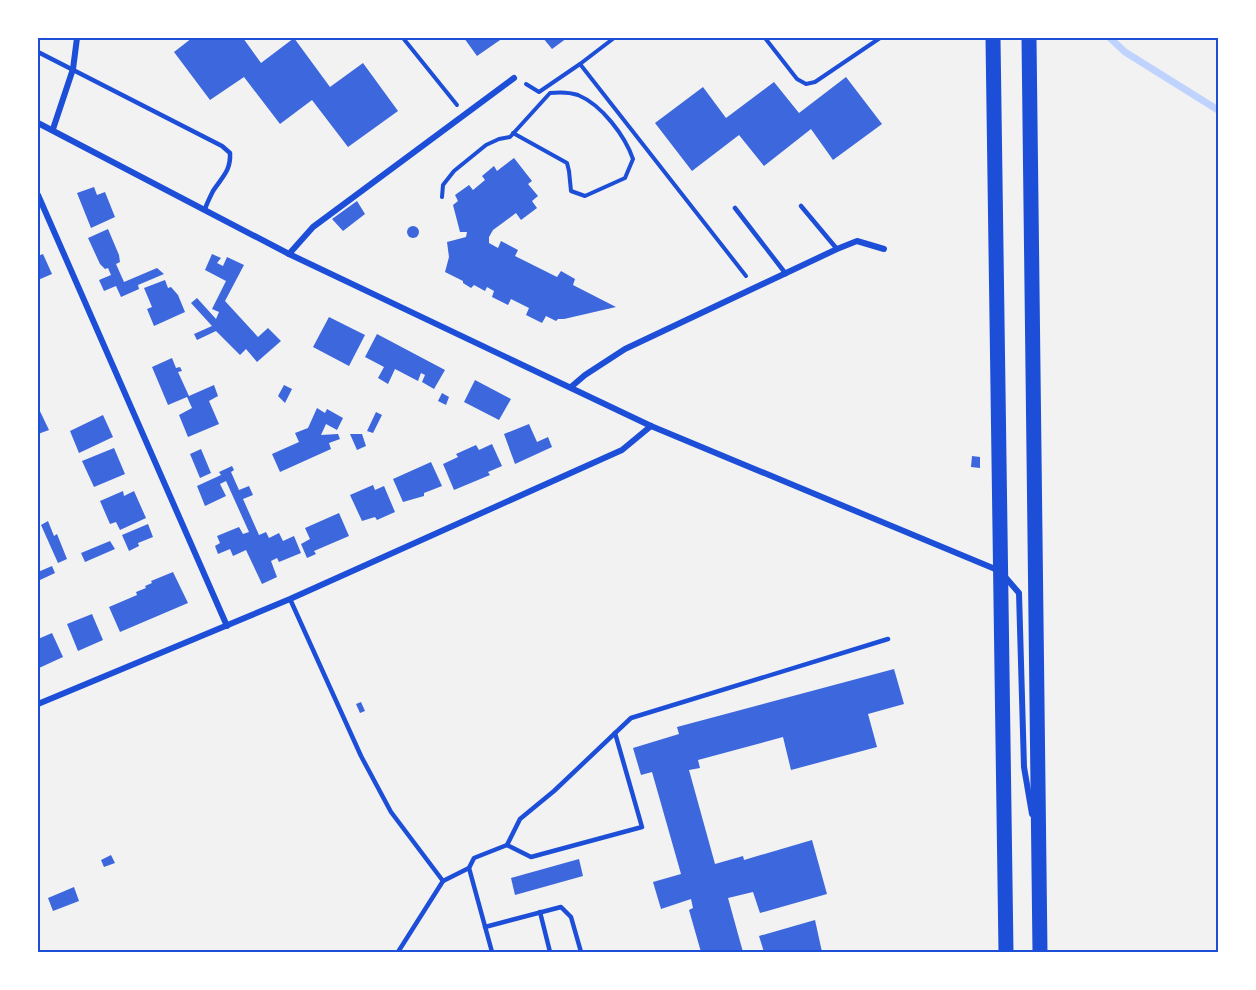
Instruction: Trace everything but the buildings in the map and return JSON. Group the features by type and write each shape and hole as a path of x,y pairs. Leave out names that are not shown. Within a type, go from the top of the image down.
{"main road":[{"path":"993,38 1006,952"},
{"path":"1029,38 1040,952"}],"street":[{"path":"53,129 73,69 77,38"},
{"path":"289,254 313,227 514,78"},
{"path":"38,123 289,254 651,426 1000,571 1019,593 1024,767 1039,857"},
{"path":"38,195 227,626"},
{"path":"571,387 625,349 837,249 857,241 884,249"},
{"path":"38,704 290,599 622,450 651,426"}],"lane":[{"path":"38,52 222,146 230,153 231,164 228,171 214,190 205,209"},
{"path":"801,206 837,249"},
{"path":"735,207 786,274"},
{"path":"290,599 361,756 391,812 443,881"},
{"path":"398,952 443,881 469,868 474,858 507,845 520,819 554,791 631,718 888,639"},
{"path":"507,845 531,857 642,827 615,733"},
{"path":"469,868 492,952"},
{"path":"485,927 561,906 571,917 581,952"},
{"path":"540,912 550,952"}],"path":[{"path":"403,38 465,115"},
{"path":"538,92 614,38"},
{"path":"765,38 797,79 806,84 815,82 880,38"},
{"path":"580,64 755,288"},
{"path":"514,78 538,92 544,99"},
{"path":"442,197 444,184 454,171 486,145 510,137 550,93 562,92 579,96 601,111 623,136 633,159 625,178 585,196 571,191 570,171 567,163 513,134"}],"waterway":[{"path":"1110,38 1125,52 1218,110"}]}
